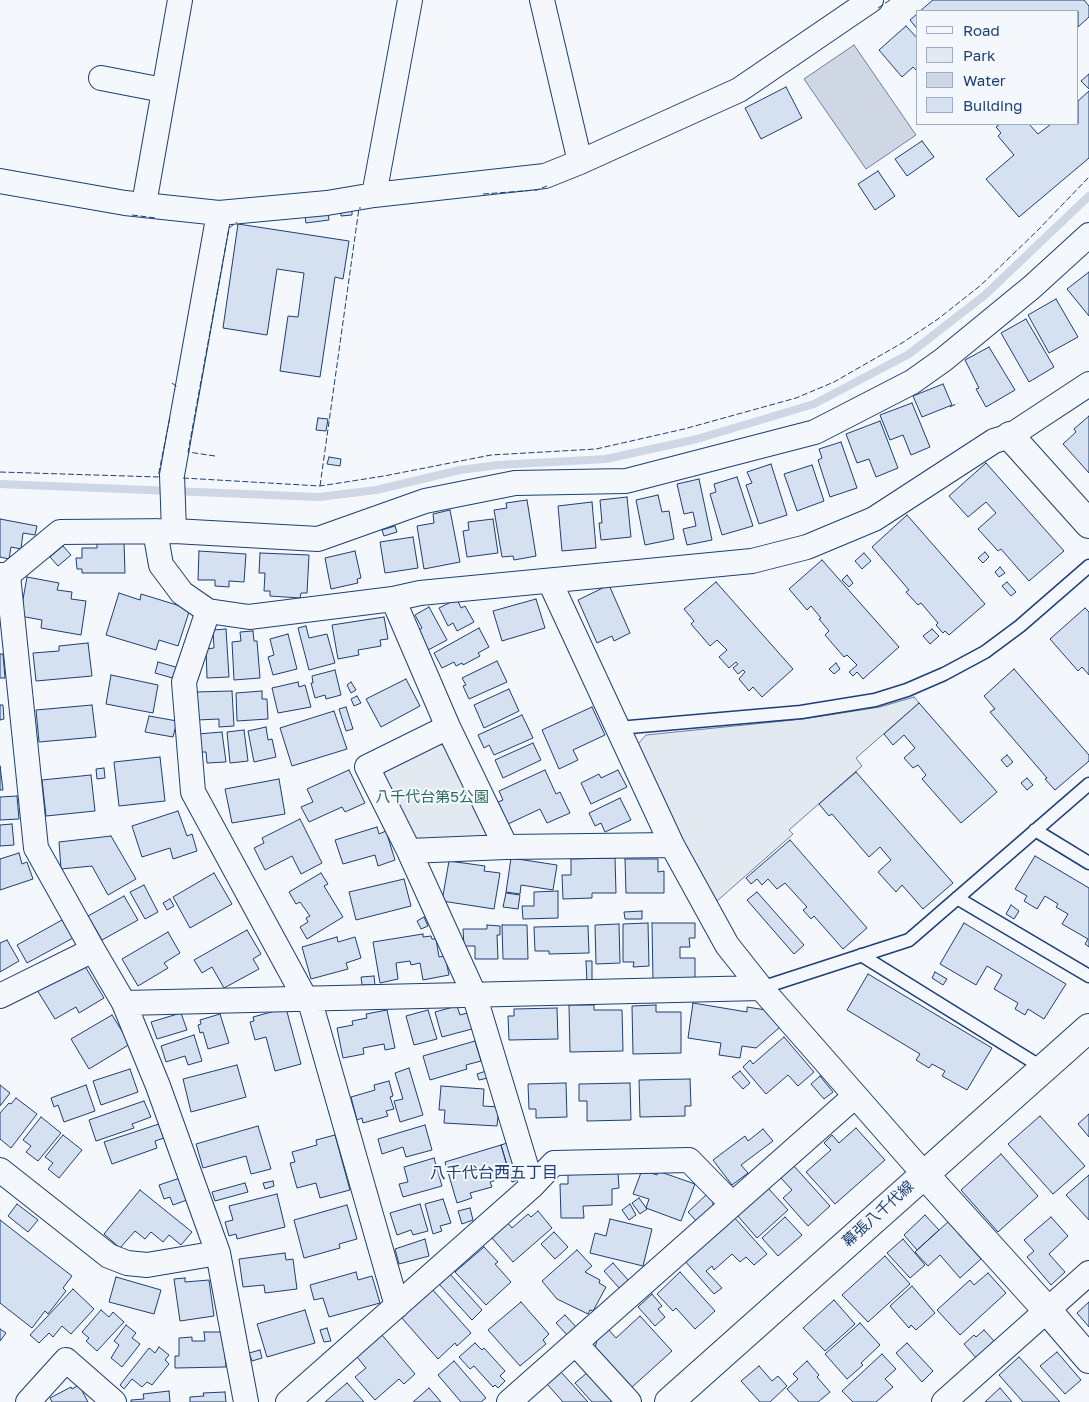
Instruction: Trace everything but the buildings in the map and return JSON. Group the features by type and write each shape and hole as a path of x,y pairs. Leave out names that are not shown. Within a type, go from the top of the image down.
{"main road":[{"path":"1010,436 1089,524"},
{"name":"幕張八千代線","path":"669,1402 1089,1028"},
{"path":"924,1174 1089,1359"}],"street":[{"path":"144,204 180,0"},
{"path":"374,194 410,0"},
{"path":"542,0 580,162"},
{"path":"0,181 125,203 219,213 327,203 374,194 545,176 740,90 871,0"},
{"path":"102,78 163,90"},
{"path":"219,213 172,475 172,505 164,531 161,565 182,593 208,611 249,616 393,599 420,594 752,562 807,547 874,519 994,441 1010,436 1089,384"},
{"path":"246,1402 218,1253 158,1086 124,1003 36,848 4,575 60,532 164,531 318,539 425,501 515,483 626,481 815,432 912,382 943,360 1032,286 1089,235"},
{"path":"550,582 672,845 727,945 761,988 924,1174"},
{"path":"393,599 448,726 506,847"},
{"path":"208,611 184,682 193,792 307,998 397,1306"},
{"path":"448,726 367,766 409,851 474,994 532,1186"},
{"path":"409,851 506,847 672,845"},
{"path":"0,996 93,950"},
{"path":"124,1003 761,988"},
{"path":"510,1402 855,1096"},
{"path":"288,1402 532,1186 554,1163 690,1160 732,1204"},
{"path":"0,1170 109,1256 127,1263 148,1265 218,1253"},
{"path":"944,1402 1089,1274"},
{"path":"576,1344 629,1402"},
{"path":"28,1402 66,1360 114,1402"}],"lane":[{"path":"618,728 801,712 875,700 907,690 944,674 985,652 1020,626 1089,566"},
{"path":"761,988 909,940 1089,784"},
{"path":"1035,830 1089,863"},
{"path":"957,898 1089,976"},
{"path":"861,955 1043,1068"}],"green space":[{"path":"914,697 919,703 856,758 862,766 789,830 793,834 717,901 684,843 638,744 646,735 803,719 880,707"},
{"name":"八千代台第5公園","path":"432,741 450,748 490,838 418,843 381,778 385,764"}],"water":[{"path":"854,45 916,135 866,169 804,79"}],"waterway":[{"path":"0,484 319,497 376,490 460,470 498,465 606,459 697,439 814,404 909,354 985,295 1089,196"}],"fence":[{"path":"878,8 890,0"},
{"path":"183,478 320,486 384,476 491,455 596,449 684,429 796,398 834,382 902,343 938,319 981,285 1089,177"},
{"path":"483,194 537,190 547,186"},
{"path":"320,486 359,208 361,208"},
{"path":"132,215 156,218"},
{"path":"215,456 188,452 229,228 237,222"},
{"path":"172,383 176,386 175,390"},
{"path":"950,407 958,403"},
{"path":"0,472 158,477 170,417"}],"district":[{"name":"八千代台西五丁目","path":"494,1173"}]}
